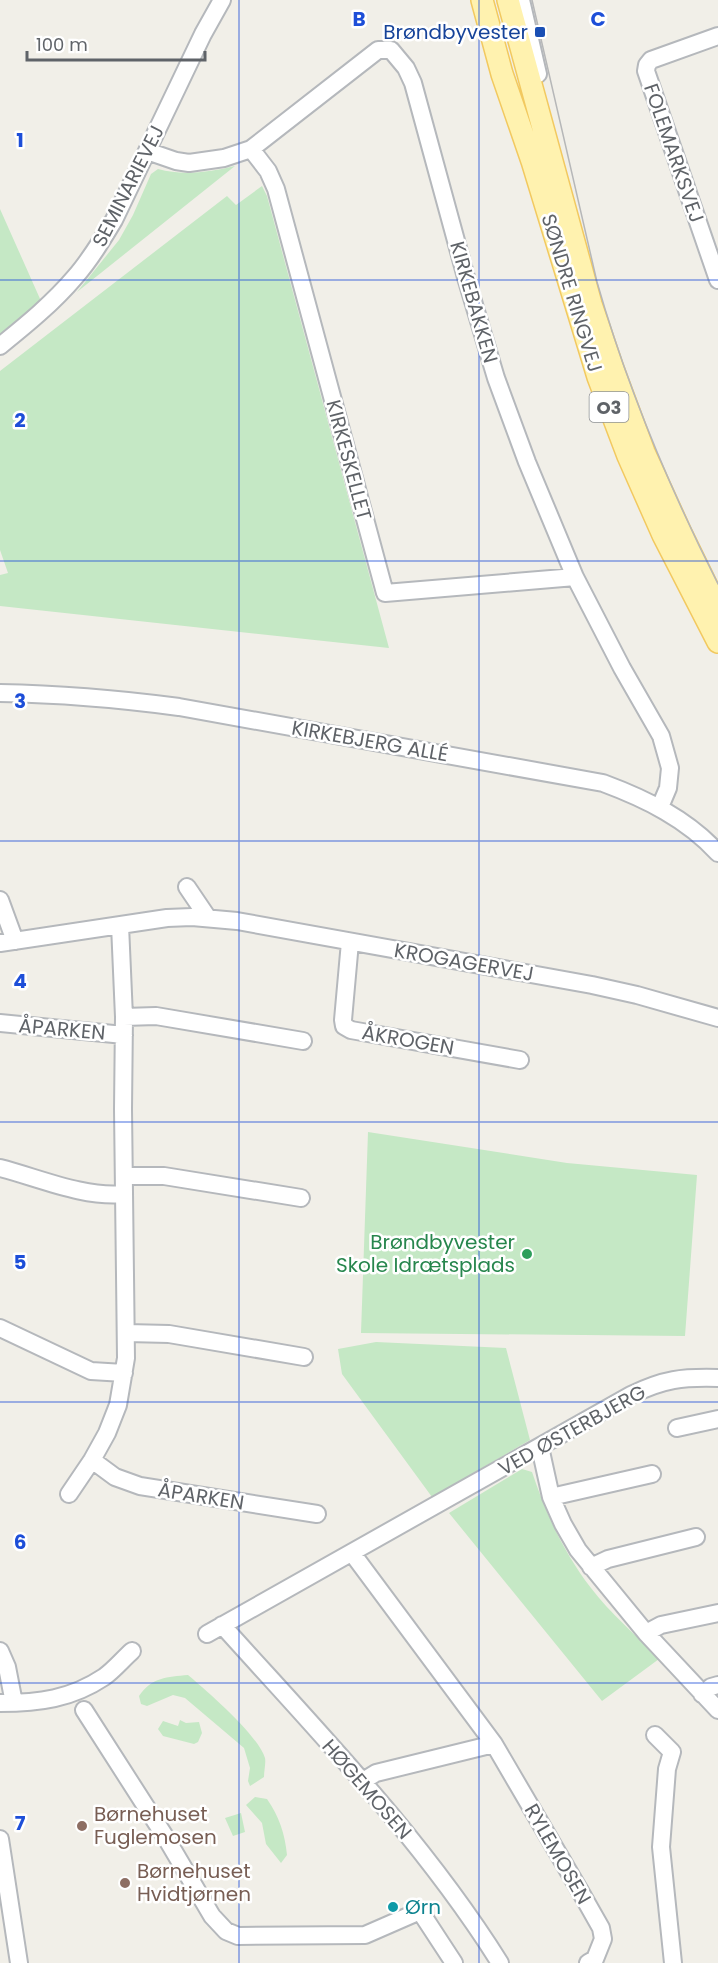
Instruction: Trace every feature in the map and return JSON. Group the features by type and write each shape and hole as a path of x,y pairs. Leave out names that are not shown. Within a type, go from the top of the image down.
{"main road":[{"name":"SØNDRE RINGVEJ","path":"482,0 502,74 532,161 598,377 628,456 663,535 718,642"},
{"path":"495,0 513,69 530,119 549,154"},
{"name":"SØNDRE RINGVEJ","path":"508,0 591,304 613,369 644,452 718,609"}],"street":[{"name":"SEMINARIEVEJ","path":"0,346 31,321 74,278 97,250 222,0"},
{"path":"521,0 550,126 549,154"},
{"name":"FOLEMARKSVEJ","path":"718,36 651,60 646,71 718,280"},
{"name":"KIRKEBAKKEN","path":"147,151 189,163 224,158 251,149 378,50 391,50 406,68 418,98 467,281 496,378 527,462 575,577 622,668 661,736 670,768 668,788 660,807"},
{"name":"KIRKESKELLET","path":"251,149 268,171 276,189 385,593 575,577"},
{"name":"KIRKEBJERG ALLÉ","path":"0,693 65,694 180,707 603,783 660,807 707,841 718,853"},
{"path":"187,887 208,918"},
{"path":"0,900 7,942"},
{"name":"KROGAGERVEJ","path":"7,942 167,918 237,921 592,985 718,1018"},
{"name":"ÅPARKEN","path":"69,1494 107,1433 118,1405 124,1373 127,1333 124,1017 120,925"},
{"name":"ÅKROGEN","path":"350,942 344,1026 351,1030 520,1060"},
{"name":"ÅPARKEN","path":"124,1017 156,1016 303,1041"},
{"name":"ÅPARKEN","path":"0,1023 124,1035"},
{"path":"0,1167 85,1192 107,1196 124,1194"},
{"path":"124,1176 164,1176 301,1198"},
{"path":"0,1328 91,1371 124,1373"},
{"path":"127,1333 169,1334 304,1357"},
{"name":"VED ØSTERBJERG","path":"352,1552 646,1388 673,1379 718,1378"},
{"path":"677,1428 718,1419"},
{"path":"540,1447 551,1497 567,1531 591,1568 646,1633 718,1710"},
{"name":"ÅPARKEN","path":"92,1460 115,1477 140,1486 317,1513"},
{"path":"551,1497 652,1474"},
{"path":"591,1568 608,1559 696,1537"},
{"name":"HØGEMOSEN","path":"352,1552 215,1629 363,1781 446,1884 500,1963"},
{"name":"RYLEMOSEN","path":"352,1552 494,1744 601,1928 603,1939 600,1949 595,1959 588,1963"},
{"path":"646,1633 661,1624 718,1612"},
{"path":"0,1651 7,1667 7,1703 57,1699 77,1692 106,1676 132,1651"},
{"path":"702,1694 718,1685"},
{"path":"84,1710 166,1838 212,1916 226,1930 238,1936 365,1935 420,1911 454,1963"},
{"path":"656,1735 672,1752 667,1769 661,1847 673,1963"},
{"path":"363,1781 376,1773 494,1744"},
{"path":"0,1839 18,1963"}],"green space":[{"path":"235,166 77,292 119,240 151,174 158,169 196,172"},
{"path":"262,186 267,196 389,648 0,606 0,575 8,573 0,550 0,371 227,196 236,205"},
{"path":"0,209 41,301 0,339"},
{"name":"Brøndbyvester Skole Idrætsplads","path":"368,1132 567,1163 697,1175 685,1336 361,1333"},
{"path":"376,1342 506,1348 530,1440 432,1497 342,1374 338,1349"},
{"path":"522,1469 532,1472 557,1533 581,1575 606,1606 659,1659 602,1701 449,1513"},
{"path":"188,1675 231,1714 253,1738 265,1758 264,1777 250,1786 248,1781 250,1768 244,1748 185,1698 173,1695 147,1706 141,1704 139,1696 149,1685 167,1678"},
{"path":"180,1720 186,1723 199,1722 202,1733 198,1742 194,1744 163,1736 158,1729 163,1721 178,1726"},
{"path":"255,1797 267,1799 278,1819 287,1855 281,1863 266,1844 262,1823 246,1805"},
{"path":"241,1813 245,1832 233,1836 225,1818"}],"tram line":[{"path":"532,0 597,282 609,321 650,436 718,584"}],"place":[{"name":"Brøndbyvester","path":"540,32"},
{"name":"Brøndbyvester Skole Idrætsplads","path":"527,1254"},
{"name":"Børnehuset Fuglemosen","path":"82,1826"},
{"name":"Børnehuset Hvidtjørnen","path":"125,1883"},
{"name":"Ørn","path":"393,1907"}]}
